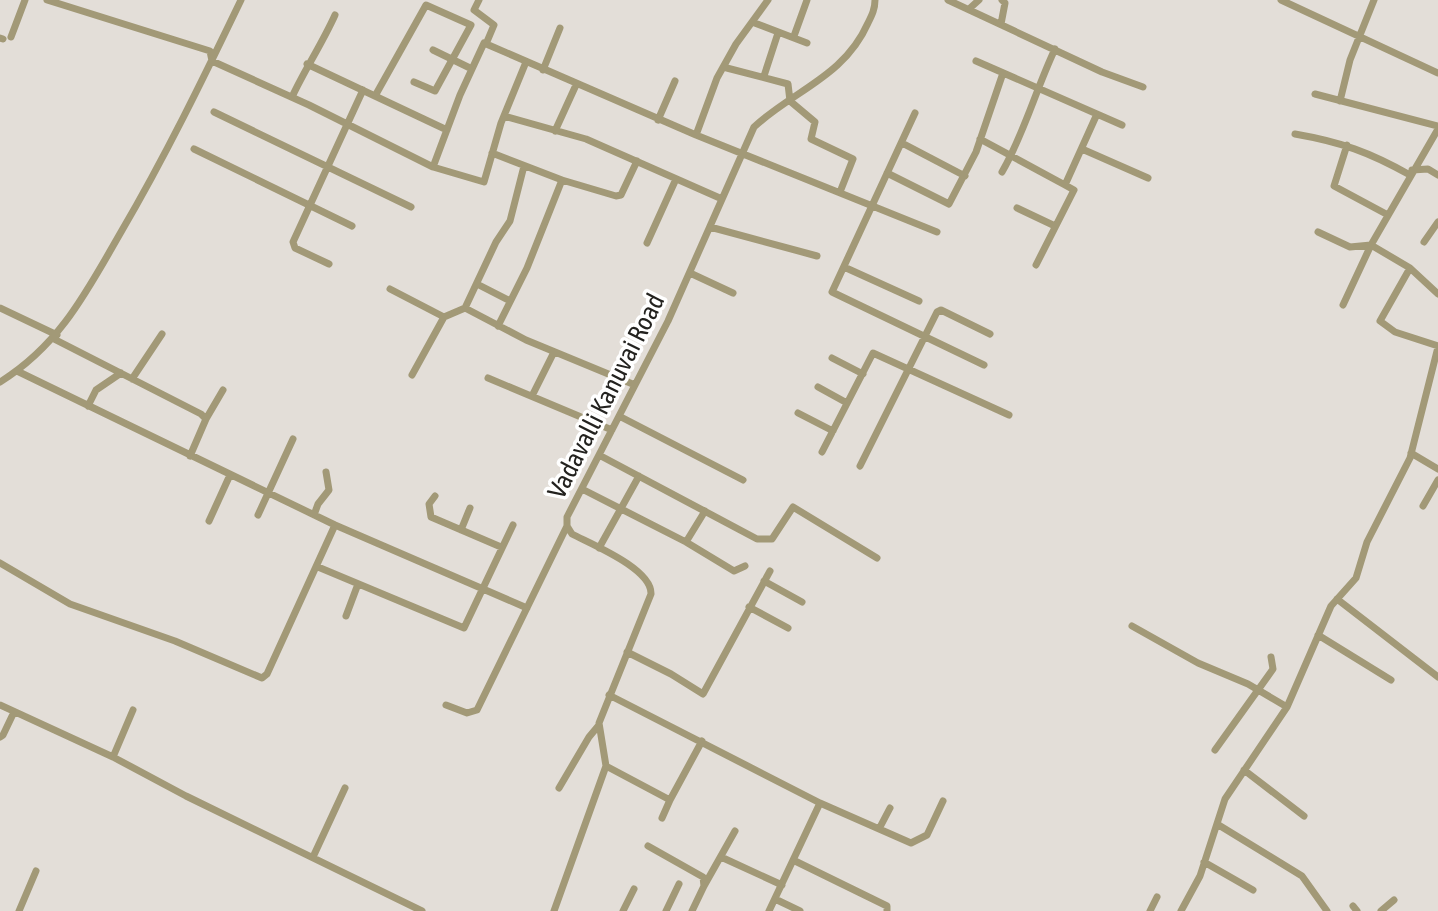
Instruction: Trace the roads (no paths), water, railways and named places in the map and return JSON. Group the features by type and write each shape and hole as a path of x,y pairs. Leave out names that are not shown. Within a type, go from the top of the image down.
{"street":[{"path":"5,38 25,0"},
{"path":"47,0 210,51 212,61"},
{"path":"0,382 55,337 76,310 164,160 241,0"},
{"path":"433,167 472,69 494,25 474,10 479,0"},
{"path":"696,135 723,67 768,0"},
{"path":"794,36 807,0"},
{"name":"Vadavalli Kanuvai Road","path":"554,911 606,766 599,725 651,594 651,587 634,568 572,534 567,526 567,517 690,273 754,127 768,113 790,101 844,60 858,45 875,7 875,0"},
{"path":"948,0 1102,72 1143,87"},
{"path":"969,9 979,0"},
{"path":"1001,24 1005,3 1002,0"},
{"path":"1281,0 1438,73"},
{"path":"1340,101 1374,0"},
{"path":"375,96 426,5 471,25 435,91 414,82"},
{"path":"292,97 335,15"},
{"path":"752,22 807,43"},
{"path":"543,70 560,28"},
{"path":"764,76 778,33"},
{"path":"486,44 658,120 937,232"},
{"path":"1002,172 1055,49"},
{"path":"433,50 472,69"},
{"path":"212,61 433,167 484,182 504,116 526,62"},
{"path":"976,61 1122,125"},
{"path":"307,64 447,130"},
{"path":"723,67 788,84 790,101 815,122 811,139 853,159 840,192"},
{"path":"887,173 949,204 965,176 1003,73"},
{"path":"658,120 675,81"},
{"path":"555,131 576,85"},
{"path":"329,264 293,245 363,90"},
{"path":"1315,94 1438,128 1371,245 1343,305"},
{"path":"214,112 411,207"},
{"path":"915,113 832,292 984,365"},
{"path":"1065,185 1097,114"},
{"path":"504,116 586,139 722,199"},
{"path":"1295,134 1347,145 1411,173 1428,169 1438,175"},
{"path":"980,139 1074,190 1036,265"},
{"path":"902,143 965,176"},
{"path":"1347,145 1334,186 1388,215"},
{"path":"194,149 352,226"},
{"path":"1082,149 1148,178"},
{"path":"492,153 562,180 616,196 621,195 637,161"},
{"path":"412,375 444,317 465,308 496,242 510,221 524,166"},
{"path":"647,243 676,179"},
{"path":"498,326 527,268 562,180"},
{"path":"1017,208 1055,226"},
{"path":"1424,242 1438,224"},
{"path":"710,227 817,256"},
{"path":"1318,232 1350,247 1371,245 1410,268 1438,294"},
{"path":"844,267 919,301"},
{"path":"1181,911 1204,862 1225,799 1287,707 1331,606 1356,578 1367,542 1411,453 1438,346 1395,332 1380,321 1410,268"},
{"path":"690,273 733,293"},
{"path":"477,284 510,301"},
{"path":"390,289 444,317"},
{"path":"0,308 206,419"},
{"path":"465,308 554,352 635,385"},
{"path":"860,466 937,312 941,310 990,334"},
{"path":"132,379 162,334"},
{"path":"532,396 554,352"},
{"path":"822,452 873,353 1009,415"},
{"path":"832,358 863,374"},
{"path":"17,371 335,525 527,608"},
{"path":"88,406 96,390 121,373"},
{"path":"488,378 612,430"},
{"path":"818,387 847,403"},
{"path":"190,456 223,390"},
{"path":"798,413 833,431"},
{"path":"619,416 743,480"},
{"path":"258,515 293,439"},
{"path":"1411,453 1438,469"},
{"path":"599,455 757,539 772,539 793,507 877,558"},
{"path":"314,515 329,490 326,472"},
{"path":"209,521 230,475"},
{"path":"599,548 639,476"},
{"path":"1423,506 1438,480"},
{"path":"582,489 686,542 734,571 745,566"},
{"path":"435,496 429,504 431,517 501,547"},
{"path":"461,530 470,508"},
{"path":"686,542 705,511"},
{"path":"0,563 70,604 175,641 262,678 267,674 335,525"},
{"path":"318,567 464,628 513,525"},
{"path":"446,705 467,713 477,710 567,526"},
{"path":"627,652 703,694 770,571"},
{"path":"764,581 802,602"},
{"path":"346,616 358,584"},
{"path":"1337,599 1438,677"},
{"path":"749,607 788,628"},
{"path":"1132,626 1287,707"},
{"path":"1318,635 1391,680"},
{"path":"1215,750 1260,691 1273,669 1271,657"},
{"path":"609,695 820,803 911,843 927,835 943,801"},
{"path":"0,705 113,757 422,911"},
{"path":"113,757 133,710"},
{"path":"0,737 14,712"},
{"path":"559,788 599,725"},
{"path":"662,818 702,741"},
{"path":"606,766 670,800"},
{"path":"1244,770 1304,816"},
{"path":"313,857 345,788"},
{"path":"769,911 820,803"},
{"path":"879,829 890,808"},
{"path":"1217,824 1302,876 1327,911"},
{"path":"692,911 735,831"},
{"path":"648,846 697,872 703,877 704,886"},
{"path":"721,857 782,885"},
{"path":"793,860 887,906 887,911"},
{"path":"1204,862 1253,890"},
{"path":"19,911 36,871"},
{"path":"666,911 679,884"},
{"path":"623,911 634,889"},
{"path":"1150,911 1157,897"},
{"path":"775,899 800,911"},
{"path":"1381,911 1394,900"}]}
